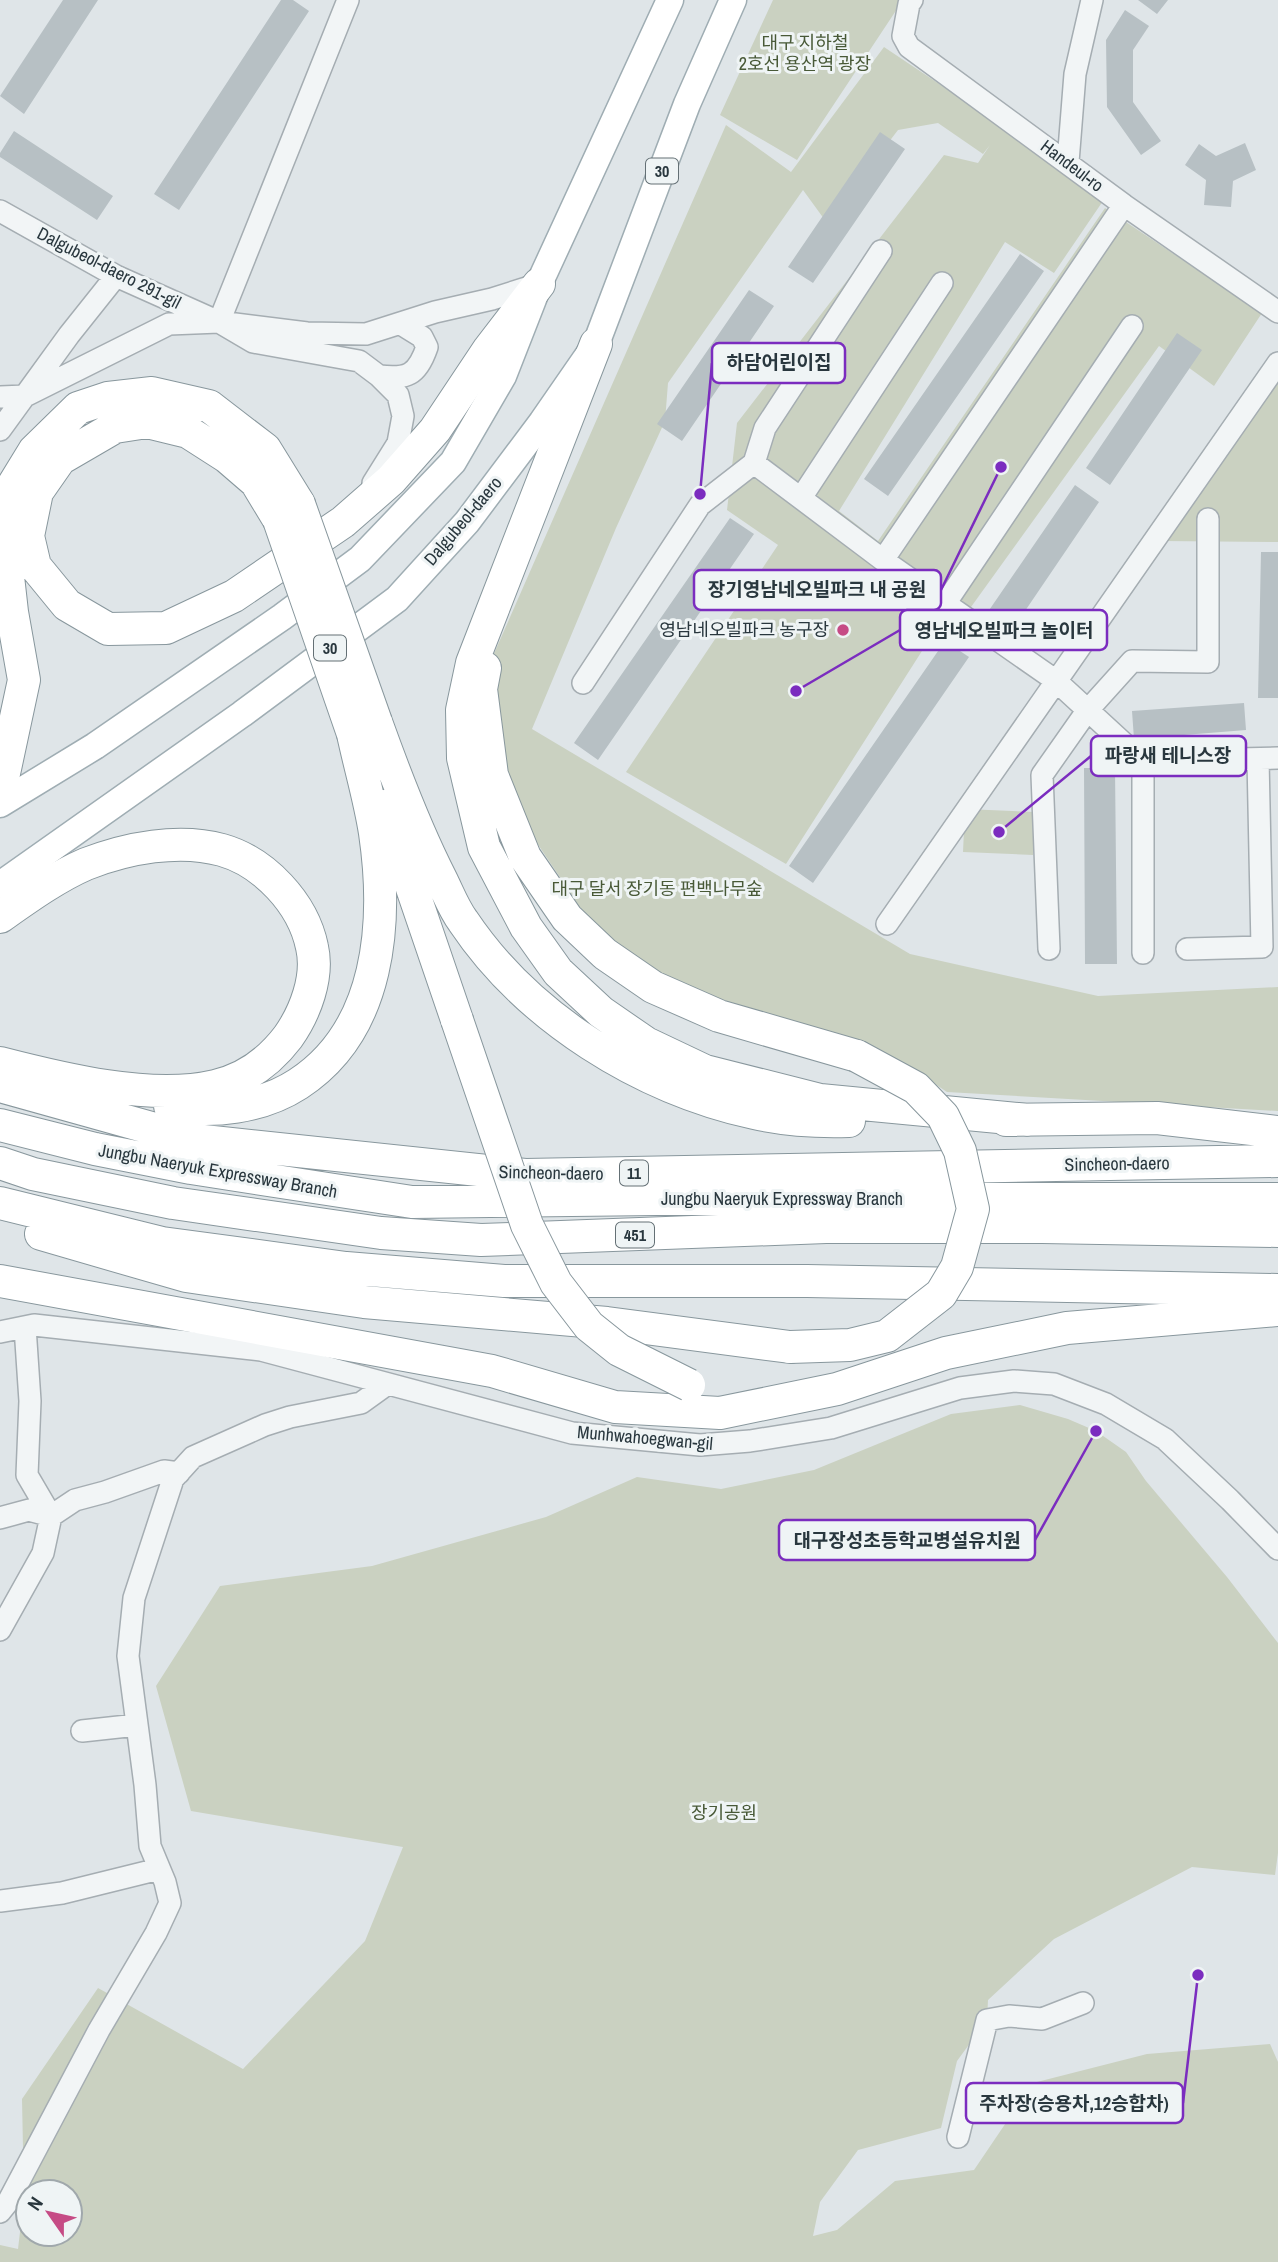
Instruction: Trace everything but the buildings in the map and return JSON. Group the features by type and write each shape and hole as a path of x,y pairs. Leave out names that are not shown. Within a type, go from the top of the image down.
{"highway":[{"path":"289,512 228,457 188,432 147,422 115,427 60,459 37,492 28,536 35,566 67,605 108,629 166,628 234,596 343,522 391,480 435,430 489,349 539,285"},
{"path":"596,344 472,663 462,710 463,758 484,847 526,927 558,972 601,1012 646,1043 705,1071 820,1100 1028,1120"},
{"path":"0,792 7,719 24,680 12,612 4,541 12,487 34,451 78,408 108,398 152,393 209,406 265,449 364,728 382,801 527,1225 556,1283 589,1326 619,1350 689,1385 731,1397 837,1389"},
{"path":"0,1219 58,1240 186,1276 364,1301 607,1323 790,1347 850,1345 887,1336 941,1294 957,1267 973,1209 960,1151 943,1115 916,1088 857,1056 719,1016 653,987 605,954 567,918 525,857 492,775 481,689 494,610"},
{"path":"0,1063 145,1101 212,1110 267,1100 315,1073 335,1053 353,1027 367,998 375,963 380,889 364,728"},
{"path":"364,728 462,920 506,976 570,1031 632,1069 688,1093 754,1114 820,1122 1157,1118 1278,1132"},
{"path":"0,917 36,892 85,865 116,855 173,845 221,849 240,857 276,883 302,921 313,947 314,962 305,1007 294,1028 261,1066 242,1077 195,1090 157,1090 78,1083"},
{"name":"Sincheon-daero","path":"0,1086 194,1140 524,1175 1278,1161"},
{"name":"Jungbu Naeryuk Expressway Branch","path":"0,1125 95,1149 191,1168 412,1202 657,1199 1278,1199"},
{"name":"Jungbu Naeryuk Expressway Branch","path":"0,1163 33,1174 173,1203 381,1233 481,1240 825,1227 1278,1231"},
{"path":"0,1203 162,1243 345,1268 504,1281 807,1281 1278,1290"},
{"path":"0,1281 492,1371 615,1407 720,1413 837,1389 946,1353 1067,1328 1278,1310"}],"main road":[{"path":"0,804 106,738 282,617 360,559 453,462 503,376 539,285 670,0"},
{"name":"Dalgubeol-daero","path":"0,885 242,714 397,599 467,522 596,344 687,104 733,0"}],"street":[{"path":"219,323 348,0"},
{"name":"Handeul-ro","path":"912,0 903,36 909,47 1124,205 1278,312"},
{"path":"1068,162 1075,74 1092,0"},
{"path":"883,560 1124,205"},
{"name":"Dalgubeol-daero 291-gil","path":"0,211 116,276 219,323"},
{"path":"583,683 700,505 754,463 765,428 881,251"},
{"path":"0,430 116,276"},
{"path":"801,498 942,283"},
{"path":"0,397 25,396 169,324 219,323 307,333 366,334 435,312 539,285"},
{"path":"219,323 253,342 359,361 379,376 398,396 403,416 398,443 343,522"},
{"path":"379,376 401,379 414,371 423,359 427,347 422,337 401,324"},
{"path":"945,604 1132,326"},
{"path":"887,924 1278,363"},
{"path":"754,463 883,560 1055,680 1143,761 1268,759 1262,947 1187,949"},
{"path":"1049,949 1042,775 1087,711 1132,661 1208,662 1208,519"},
{"path":"1143,761 1143,953"},
{"name":"Munhwahoegwan-gil","path":"0,1332 47,1326 261,1350 572,1433 700,1446 831,1428 960,1388 1014,1381 1054,1384 1106,1404 1165,1438 1278,1549"},
{"path":"0,1630 43,1553 51,1516 27,1475 30,1401 25,1327"},
{"path":"0,2212 8,2202 99,2030 156,1933 170,1903 150,1846 128,1656 134,1598 173,1479 193,1457 265,1425 290,1417 361,1403 386,1385"},
{"path":"0,1518 29,1510 51,1516 75,1500 164,1471 179,1473"},
{"path":"82,1731 137,1725"},
{"path":"0,1901 62,1893 159,1869"},
{"path":"958,2137 987,2020 1009,2016 1042,2019 1083,2003"}],"green space":[{"name":"대구 지하철 2호선 용산역 광장","path":"773,0 903,0 797,160 720,115"},
{"name":"대구 달서 장기동 편백나무숲","path":"884,47 1105,198 1054,273 1005,242 839,511 878,541 1105,208 1262,313 1214,386 1159,346 953,632 936,629 786,864 626,772 778,545 727,510 737,423 944,155 978,163 990,145 983,154 938,123 898,130 827,223 803,190 668,383 665,421 616,528 532,729 910,954 1098,996 1278,987 1278,1111 947,1092 902,1062 743,1013 605,945 515,810 489,665 726,125 791,172"},
{"path":"1278,375 1278,542 1161,541"},
{"path":"965,809 1035,812 1033,855 963,852"},
{"name":"장기공원","path":"1020,1405 1068,1419 1096,1431 1126,1452 1146,1481 1227,1577 1278,1643 1278,1853 1275,1875 1192,1867 1054,1939 988,2000 987,2020 957,2061 941,2128 858,2150 820,2202 813,2236 837,2230 895,2181 974,2170 1033,2083 1147,2054 1270,2044 1278,2062 1278,2262 0,2262 0,2245 18,2249 84,2248 84,2178 24,2178 22,2099 98,1988 243,2069 365,1941 403,1847 191,1811 156,1686 220,1586 372,1566 546,1517 637,1477 721,1489 814,1470 951,1414"}],"place":[{"name":"장기영남네오빌파크 내 공원","path":"1001,467"},
{"name":"하담어린이집","path":"700,494"},
{"name":"영남네오빌파크 농구장","path":"843,630"},
{"name":"영남네오빌파크 놀이터","path":"796,691"},
{"name":"파랑새 테니스장","path":"999,832"},
{"name":"대구장성초등학교병설유치원","path":"1096,1431"},
{"name":"주차장(승용차,12승합차)","path":"1198,1975"}]}
